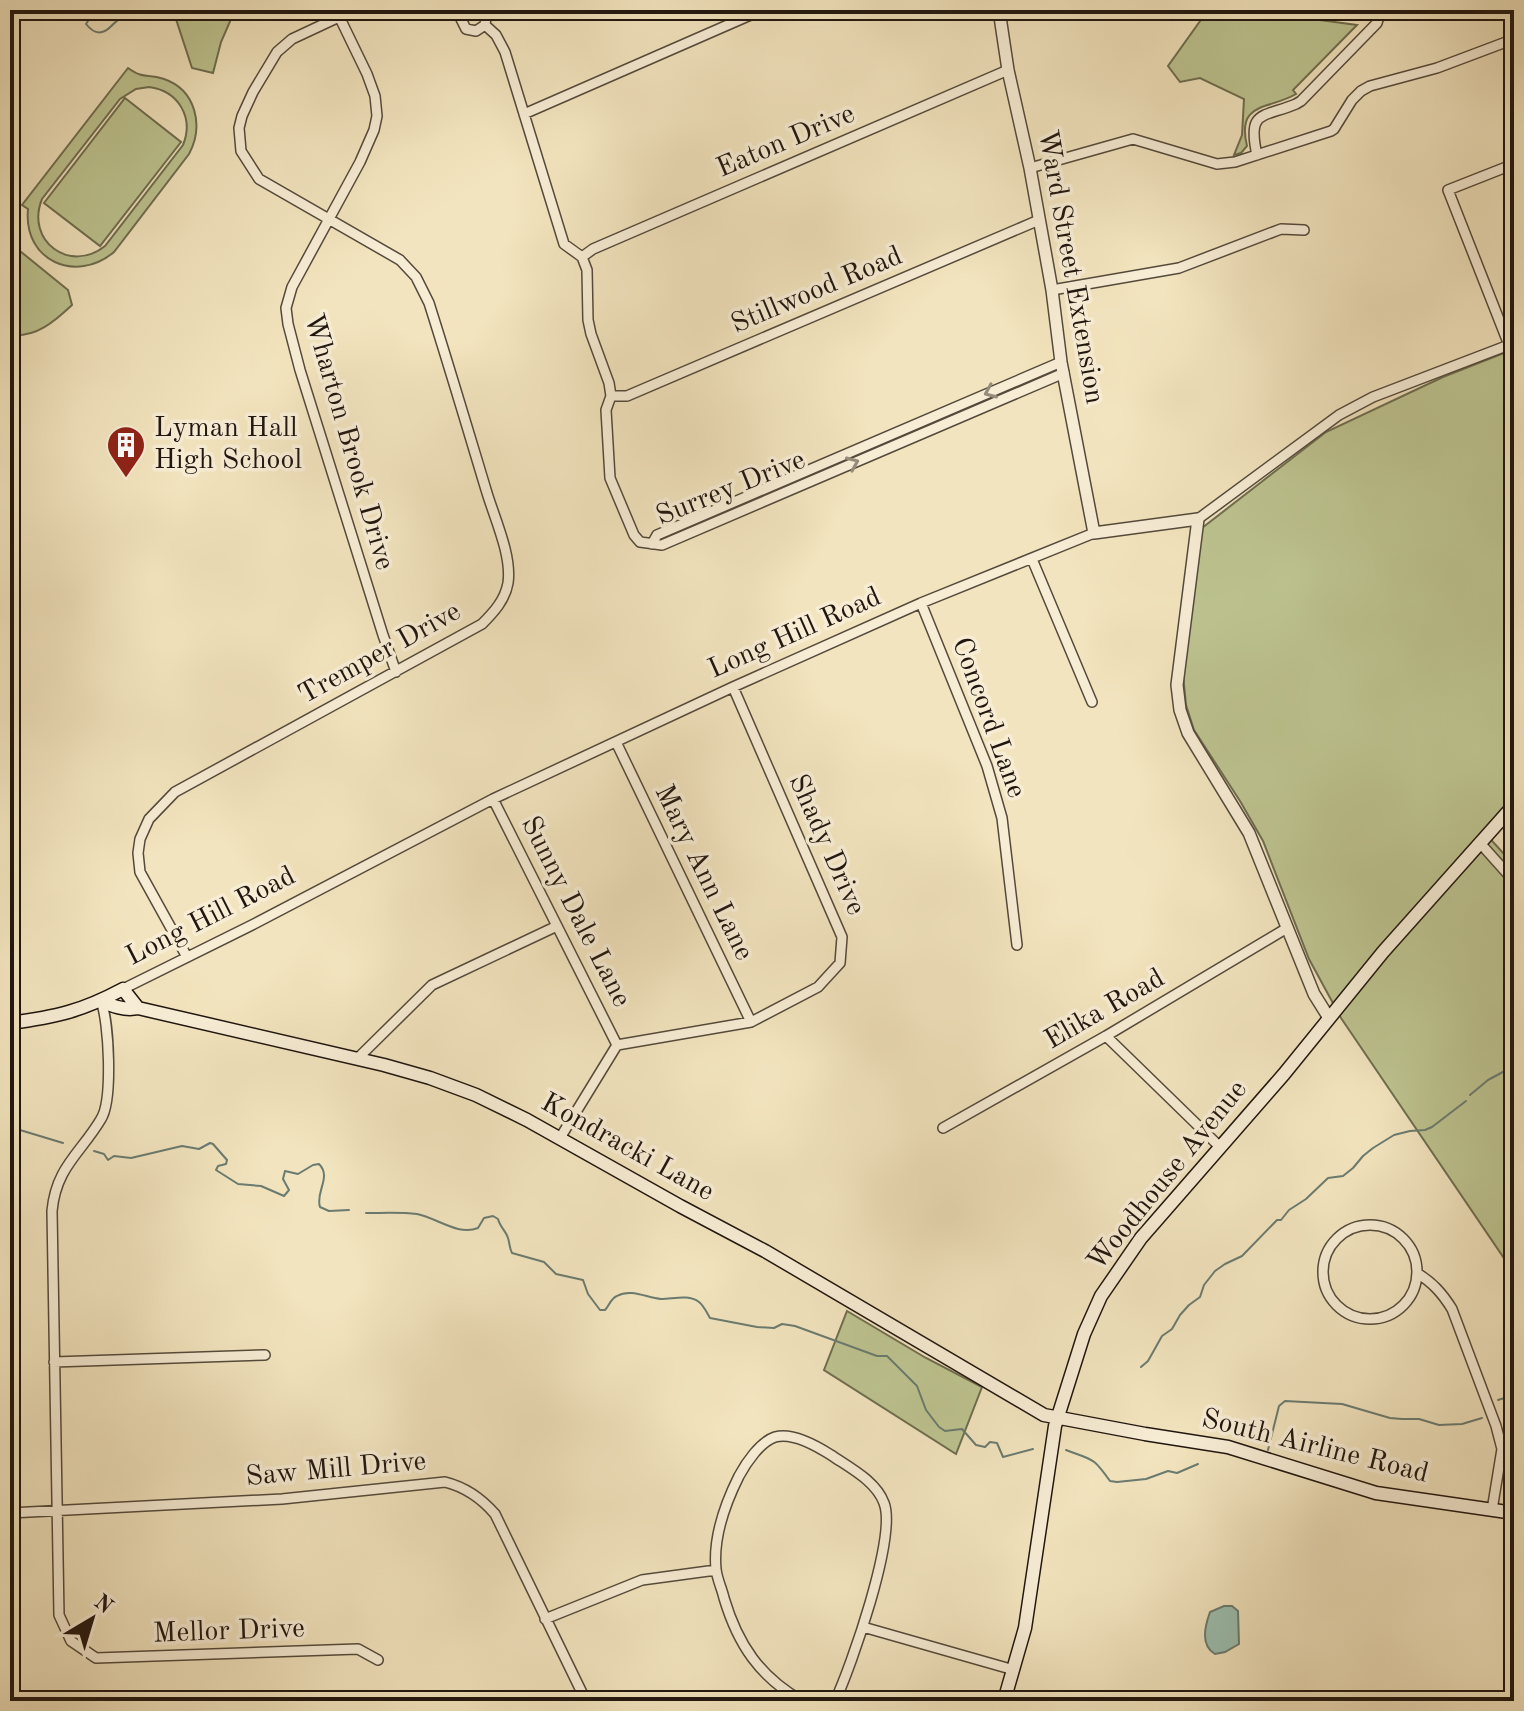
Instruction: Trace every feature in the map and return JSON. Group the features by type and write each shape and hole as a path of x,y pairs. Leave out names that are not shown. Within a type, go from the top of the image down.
{"main road":[{"name":"Woodhouse Avenue","path":"1004,1701 1028,1608 1057,1418 1088,1323 1108,1284 1141,1238 1383,952 1514,805"},
{"name":"Long Hill Road","path":"101,1001 123,989"},
{"path":"123,989 138,1008"},
{"name":"Kondracki Lane","path":"10,1023 60,1015 101,1001 115,1007 138,1008 357,1059 463,1089 501,1106 765,1251 1044,1415 1057,1418"},
{"name":"South Airline Road","path":"1057,1418 1228,1447 1376,1493 1514,1513"}],"street":[{"path":"465,10 461,19 466,29 476,31 485,25 483,10"},
{"path":"524,114 762,10"},
{"name":"Ward Street Extension","path":"999,10 1094,533"},
{"path":"1257,155 1255,122 1263,115 1301,101 1377,23 1381,10"},
{"name":"Wharton Brook Drive","path":"338,13 367,74 375,96 377,116 360,162 292,287 286,308 304,385 396,672"},
{"name":"Tremper Drive","path":"187,957 140,872 140,839 151,815 175,792 470,632 491,615 502,601 508,582 507,564 432,312 420,283 400,260 259,179 241,151 239,128 242,116 277,52 292,39 338,13"},
{"path":"485,25 502,43 564,244 582,257 587,270 591,334 611,396"},
{"path":"1030,168 1133,139 1217,164 1235,162 1331,131 1356,96 1370,86 1437,68 1514,39"},
{"name":"Eaton Drive","path":"582,257 593,249 1008,70"},
{"path":"1511,344 1448,190 1514,164"},
{"name":"Stillwood Road","path":"611,396 627,396 1039,220"},
{"path":"1052,290 1179,268 1281,229 1304,230"},
{"name":"Long Hill Road","path":"123,989 493,799 921,603 1094,533 1198,519 1339,415 1373,397 1511,344"},
{"name":"Surrey Drive","path":"611,396 606,410 610,478 634,535 640,542 652,544 657,535 1062,367"},
{"path":"1198,519 1177,685 1180,710 1188,733 1249,833 1314,994 1329,1018"},
{"path":"1032,559 1092,702"},
{"name":"Concord Lane","path":"921,603 987,766 1002,818 1017,945"},
{"name":"Shady Drive","path":"617,1045 751,1022 818,987 840,963 842,937 733,687"},
{"name":"Mary Ann Lane","path":"616,742 751,1022"},
{"name":"Sunny Dale Lane","path":"493,799 617,1045"},
{"path":"1480,843 1514,881"},
{"path":"357,1059 432,985 557,926"},
{"name":"Elika Road","path":"943,1128 1287,928"},
{"name":"Mellor Drive","path":"101,1001 105,1018 107,1104 98,1124 62,1174 52,1203 59,1615 71,1641 96,1658 358,1649 378,1660"},
{"path":"1106,1036 1220,1147"},
{"path":"560,1138 617,1045"},
{"path":"1371,1225 1383,1227 1404,1239 1416,1261 1417,1273 1416,1285 1403,1306 1382,1318 1370,1319 1357,1318 1336,1305 1324,1284 1323,1272 1329,1248 1337,1238 1358,1226 1371,1225"},
{"path":"1417,1273 1442,1292 1452,1309 1496,1426 1502,1449 1492,1510"},
{"path":"54,1362 265,1355"},
{"path":"802,1701 782,1690 753,1661 730,1618 716,1570 719,1528 728,1497 743,1468 759,1448 773,1437 788,1436 822,1449 859,1474 877,1491 886,1506 885,1542 863,1627 835,1701"},
{"name":"Saw Mill Drive","path":"10,1513 282,1499 445,1482 465,1488 495,1514 586,1701"},
{"path":"545,1619 642,1580 716,1570"},
{"path":"863,1627 1014,1670"}],"green space":[{"path":"173,10 235,10 221,42 213,73 192,68"},
{"path":"1208,10 1278,10 1290,16 1357,25 1293,90 1296,94 1251,114 1246,121 1247,146 1234,155 1242,135 1244,99 1200,78 1180,82 1168,66"},
{"path":"128,68 138,74 175,84 190,100 196,132 189,154 114,252 84,266 55,262 43,254 34,242 28,209 22,205","holes":["149,87 176,100 185,116 187,125 183,145 105,246 92,254 78,256 65,255 54,249 45,240 40,228 38,214 42,199 120,99 136,89"]},
{"path":"125,98 181,142 100,246 44,203"},
{"path":"15,247 68,290 72,305 37,331 10,335 10,248"},
{"path":"1514,349 1514,795 1483,831 1514,865 1514,1273 1341,1018 1309,959 1263,841 1194,730 1186,705 1183,674 1202,528 1326,432 1443,377"},
{"path":"847,1311 982,1387 956,1454 824,1370"}],"shaded area":[{"path":"1232,1606 1238,1611 1239,1644 1215,1654 1207,1646 1205,1629 1210,1612"}],"waterway":[{"path":"10,33 12,21 21,11 48,15 53,10"},
{"path":"95,10 86,24 99,32 127,16 167,10"},
{"path":"1470,1095 1488,1080 1514,1066"},
{"path":"1141,1367 1148,1361 1162,1336 1200,1297 1204,1285 1215,1271 1242,1256 1277,1220 1281,1220 1328,1178 1343,1176 1363,1156 1394,1135 1432,1127 1466,1101"},
{"path":"10,1127 63,1143"},
{"path":"94,1151 104,1154 108,1160 114,1156 131,1158 182,1146 199,1149 210,1143 227,1160 216,1170 238,1184 261,1186 284,1196 289,1190 283,1179 285,1171 298,1174 319,1164 324,1174 320,1207 329,1211 349,1210"},
{"path":"366,1213 417,1214 463,1230 478,1228 484,1218 493,1216 507,1236 512,1253 544,1262 556,1274 583,1280 588,1294 600,1310 605,1310 615,1297 633,1293 661,1299 695,1300 710,1318 757,1327 795,1326 877,1356 887,1356 917,1386 926,1410 945,1431 962,1429 976,1445 985,1447 990,1442 997,1443 1003,1457 1033,1449"},
{"path":"1498,1400 1514,1395"},
{"path":"1268,1450 1279,1406 1285,1401 1342,1404 1390,1418 1419,1419 1439,1425 1462,1424 1482,1418"},
{"path":"1066,1450 1092,1460 1110,1481 1117,1482 1146,1479 1168,1471 1177,1473 1198,1464"}],"place":[{"name":"Lyman Hall High School","path":"126,479"}]}
